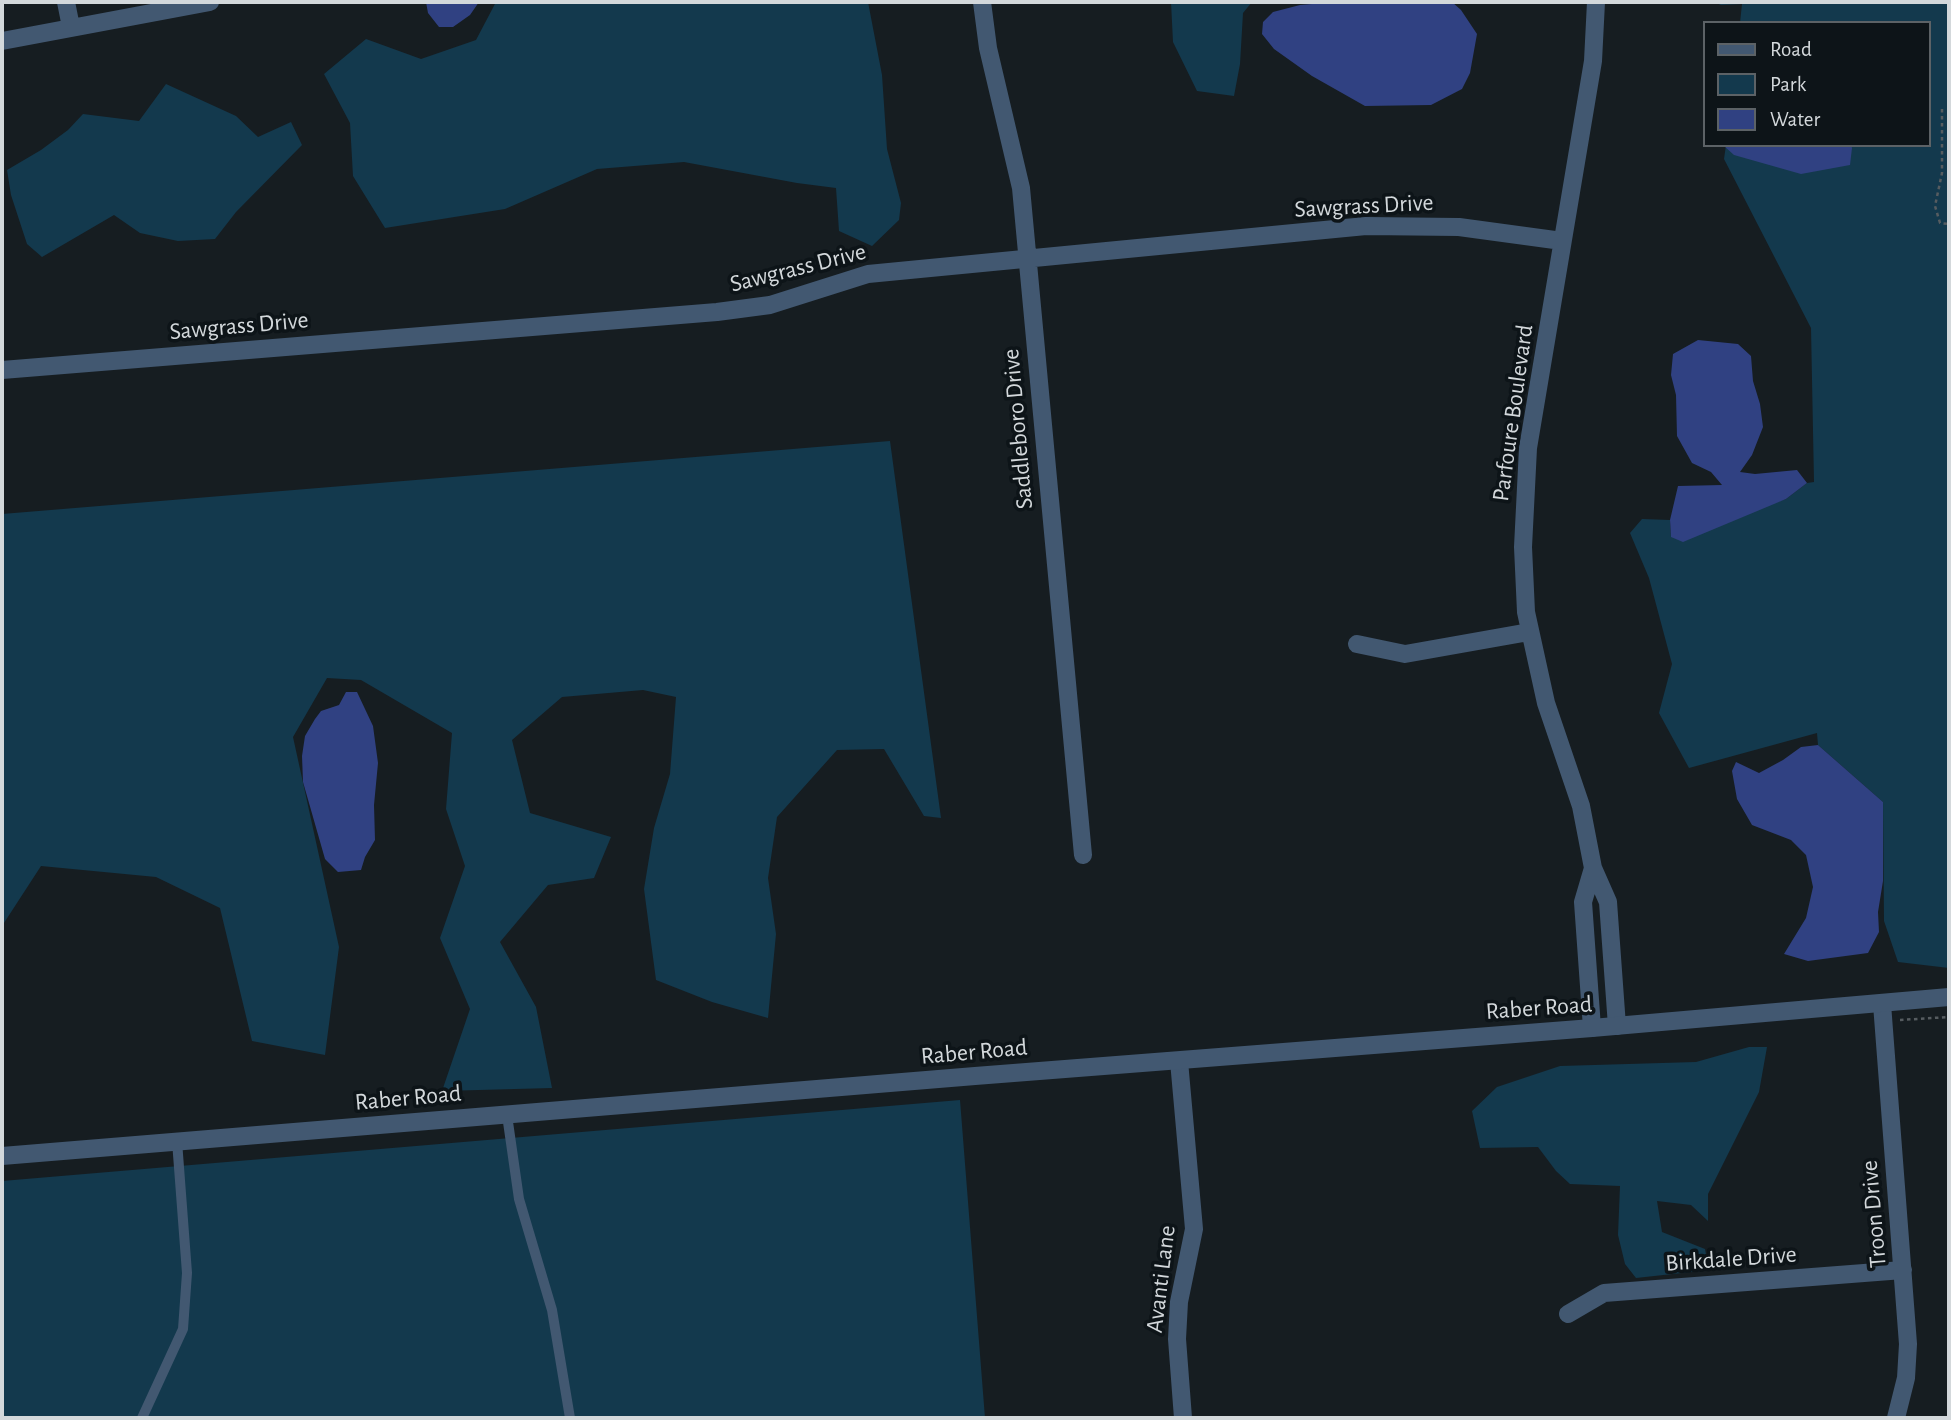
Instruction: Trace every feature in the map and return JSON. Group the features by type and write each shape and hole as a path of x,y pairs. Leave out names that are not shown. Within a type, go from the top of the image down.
{"street":[{"path":"66,2 71,27"},
{"path":"2,41 210,2"},
{"name":"Saddleboro Drive","path":"982,2 988,48 1021,188 1083,855"},
{"name":"Parfoure Boulevard","path":"1596,2 1593,61 1528,448 1523,547 1529,632 1546,703 1581,806 1593,868 1608,902 1617,1026"},
{"name":"Sawgrass Drive","path":"2,370 716,312 783,302 868,274 1394,225 1459,227 1562,241"},
{"path":"1357,644 1405,654 1529,632"},
{"name":"Parfoure Boulevard","path":"1592,1028 1583,902 1593,868"},
{"name":"Raber Road","path":"2,1156 1617,1026 1882,1013 1949,998"},
{"name":"Troon Drive","path":"1882,1013 1908,1344 1906,1378 1896,1418"},
{"name":"Avanti Lane","path":"1179,1061 1194,1229 1178,1314 1177,1339 1183,1418"},
{"name":"Birkdale Drive","path":"1568,1314 1604,1293 1903,1270"}],"lane":[{"path":"507,1115 519,1199 552,1310 570,1418"},
{"path":"142,1418 183,1329 187,1273 177,1141"}],"path":[{"path":"1942,109 1942,173 1935,206 1940,223 1949,223"},
{"path":"1882,1013 1949,1017"}],"green space":[{"path":"496,2 868,2 882,75 887,149 901,203 899,220 872,246 839,231 836,188 684,162 597,169 505,209 385,228 353,176 350,123 324,74 366,39 421,59 476,40"},
{"path":"1171,2 1252,2 1243,13 1240,64 1234,96 1197,91 1173,42"},
{"path":"1714,2 1949,2 1949,968 1898,962 1884,921 1883,802 1818,745 1817,733 1689,768 1659,713 1672,664 1649,578 1630,533 1642,519 1670,520 1671,537 1786,499 1807,483 1814,482 1811,328 1724,159 1726,147 1930,147 1930,21 1740,21 1742,4 1721,5"},
{"path":"166,84 236,116 258,137 291,122 302,145 236,212 215,239 178,241 140,233 114,215 42,257 27,244 11,195 7,170 41,150 68,130 83,114 139,121"},
{"path":"890,441 941,818 924,816 884,749 837,750 777,817 768,878 776,934 768,1018 712,1002 656,980 644,889 654,828 670,774 676,697 643,690 562,697 512,740 530,813 611,837 594,878 548,885 500,942 536,1007 552,1088 442,1091 470,1009 440,938 465,866 446,809 452,733 361,680 327,678 293,737 339,947 325,1055 252,1041 220,908 156,877 41,866 2,926 2,514"},
{"path":"1749,1047 1767,1047 1759,1092 1708,1194 1708,1221 1691,1205 1657,1201 1662,1232 1705,1249 1709,1270 1636,1278 1625,1264 1618,1235 1620,1186 1570,1184 1538,1147 1480,1148 1472,1111 1497,1087 1560,1066 1696,1062"},
{"path":"960,1100 985,1418 2,1418 2,1181"}],"water":[{"path":"426,2 479,2 470,15 453,27 439,27 428,13"},
{"path":"1335,2 1452,2 1461,10 1477,34 1470,73 1462,89 1431,105 1365,106 1312,76 1274,49 1262,34 1263,22 1273,12 1300,5"},
{"path":"1725,147 1852,148 1850,165 1801,174 1734,155"},
{"path":"1698,340 1738,344 1751,356 1753,381 1763,427 1752,455 1740,472 1755,474 1797,470 1807,483 1786,499 1683,542 1671,537 1670,520 1678,486 1722,485 1711,472 1692,463 1677,436 1676,395 1671,375 1673,354"},
{"path":"346,692 357,692 373,726 378,763 374,805 375,840 361,870 338,872 325,859 303,782 302,756 305,736 315,719 321,711 339,705"},
{"path":"1818,745 1883,802 1883,881 1878,912 1879,932 1868,953 1808,961 1784,954 1806,918 1813,887 1806,855 1791,840 1752,825 1737,799 1732,771 1736,762 1759,773 1801,747"}]}
